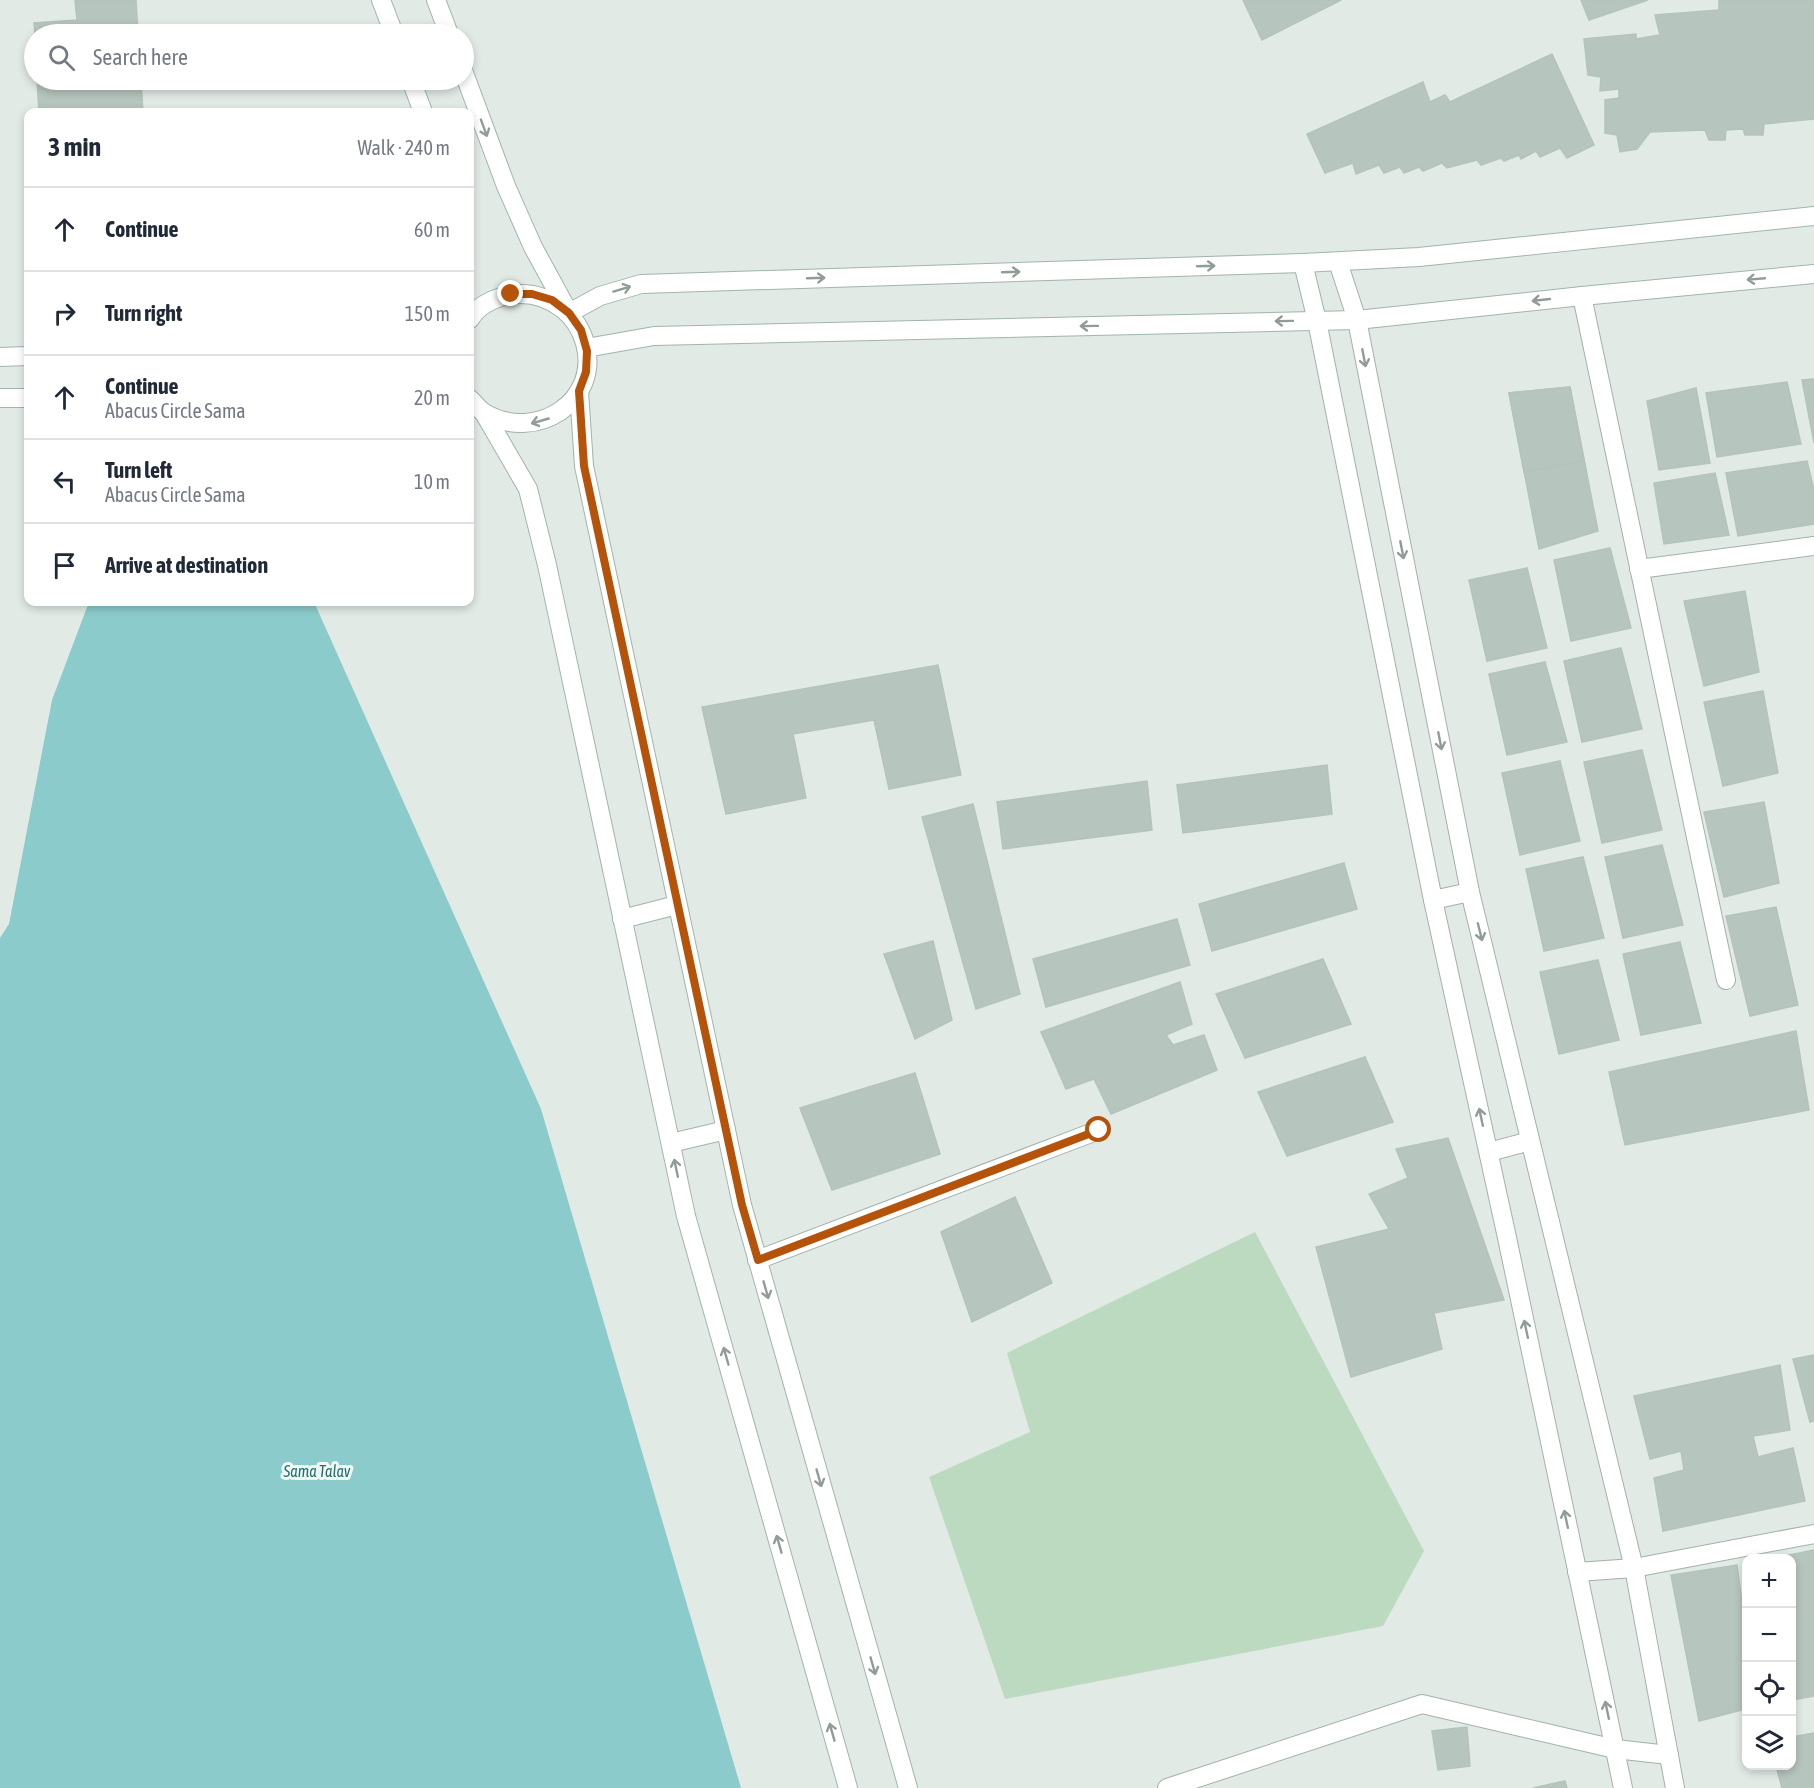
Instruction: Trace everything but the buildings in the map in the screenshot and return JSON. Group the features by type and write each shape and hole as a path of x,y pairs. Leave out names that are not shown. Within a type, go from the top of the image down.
{"main road":[{"path":"381,0 390,24"},
{"path":"436,0 445,24"},
{"path":"415,90 422,108"},
{"path":"470,90 506,186 533,247 569,313 581,330 586,348 586,372 579,391 566,408 548,419 528,424 505,422 477,412"},
{"path":"569,313 600,296 641,284 1419,258 1814,216"},
{"path":"1338,262 1357,320 1470,892 1634,1568 1675,1788"},
{"path":"1303,263 1317,321 1433,900 1489,1152 1623,1788"},
{"path":"586,348 654,336 1357,320 1814,274"},
{"path":"474,313 489,301 511,294 532,294 552,300 569,313"},
{"path":"1582,296 1726,980"},
{"path":"0,357 24,356"},
{"path":"579,391 584,466 742,1205 908,1788"},
{"path":"0,399 24,398"},
{"path":"477,412 528,489 547,565 686,1216 848,1788"},
{"path":"1639,568 1814,546"},
{"path":"1433,900 1470,892"},
{"path":"622,919 677,905"},
{"path":"671,1143 726,1130"},
{"path":"758,1260 1099,1130"},
{"path":"1489,1152 1530,1141"},
{"path":"1577,1572 1634,1568 1814,1534"},
{"path":"1167,1788 1422,1704 1615,1749 1668,1755"}],"green space":[{"path":"1255,1232 1424,1551 1383,1626 1005,1699 929,1477 1030,1432 1007,1353"}],"water":[{"name":"Sama Talav","path":"87,606 316,606 541,1109 741,1788 0,1788 0,938 9,924 52,700"}],"route":[{"path":"511,294 532,294 552,300 569,313 581,330 587,351 586,372 579,391 584,466 742,1205 758,1260 1099,1130"}]}
